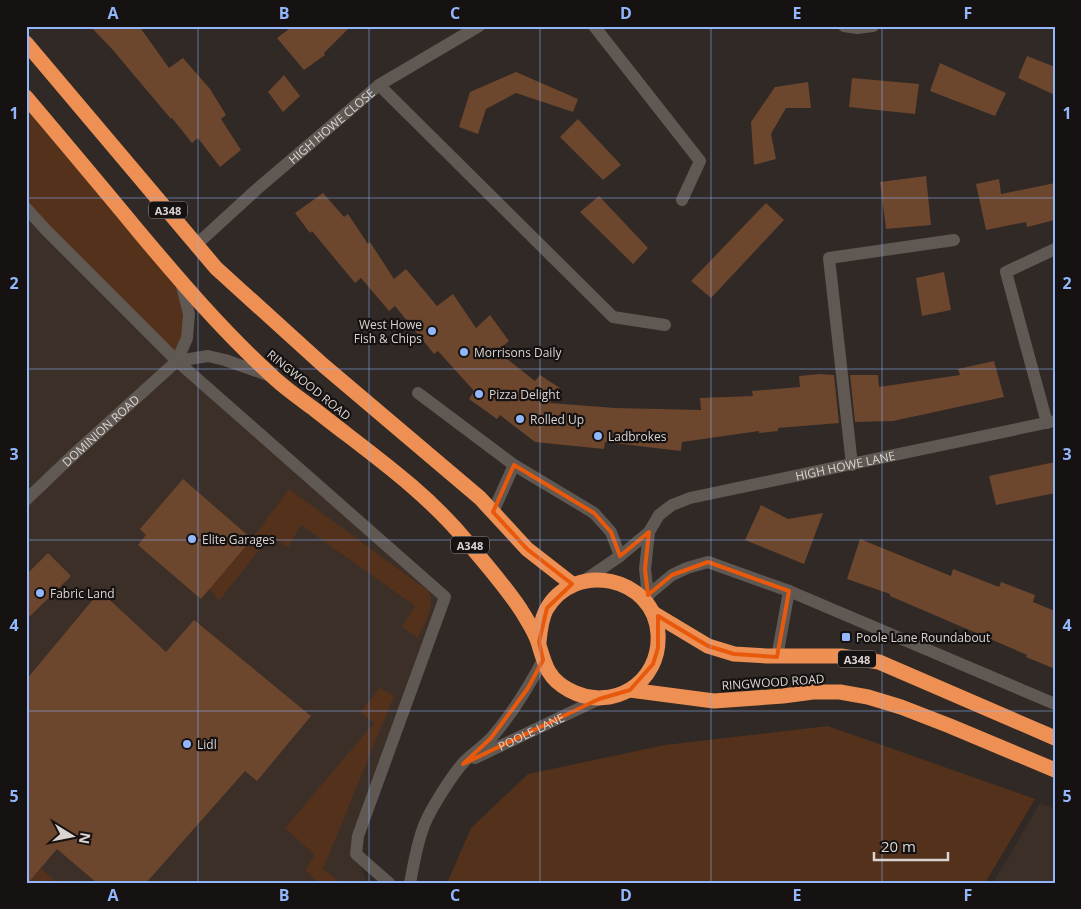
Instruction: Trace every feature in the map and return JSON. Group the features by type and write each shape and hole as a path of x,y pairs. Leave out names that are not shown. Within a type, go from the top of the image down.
{"highway":[{"name":"RINGWOOD ROAD","path":"26,43 216,268 323,365 480,498 527,549 579,582"},
{"name":"RINGWOOD ROAD","path":"26,97 204,309 271,376 383,463 427,500 465,540 521,610 539,642"},
{"path":"602,579 619,582 634,590 649,604 658,630 656,656 644,679 620,695 599,699 581,696 565,689 551,676 542,660 539,642 540,625 547,608 558,594 579,582 602,579"},
{"name":"RINGWOOD ROAD","path":"649,604 708,646 734,654 841,656 879,662 1055,738"},
{"name":"RINGWOOD ROAD","path":"630,690 714,701 813,692 840,692 868,697 901,707 950,726 1055,770"}],"street":[{"name":"HIGH HOWE CLOSE","path":"197,244 256,190 379,85 479,26"},
{"path":"594,26 700,161 682,200"},
{"path":"844,26 857,28 873,26"},
{"path":"379,85 613,317 665,325"},
{"path":"26,208 178,361 445,597 358,836 356,854 389,883"},
{"path":"852,465 829,258 954,240"},
{"path":"1051,422 1006,272 1055,249"},
{"path":"178,361 188,338 190,314 181,281"},
{"path":"178,361 208,356 271,376"},
{"name":"DOMINION ROAD","path":"26,500 178,361"},
{"path":"418,393 514,465 594,514 610,532 620,556"},
{"name":"HIGH HOWE LANE","path":"579,582 620,556 649,532 659,516 672,505 690,498 1051,422"},
{"path":"493,512 514,465"},
{"path":"649,532 645,569 649,604"},
{"path":"649,604 672,575 708,562 789,591 1055,704"},
{"name":"RINGWOOD ROAD","path":"777,656 789,591"},
{"name":"POOLE LANE","path":"410,883 425,824 442,794 463,764 491,738 512,712 528,688 542,660"},
{"name":"POOLE LANE","path":"463,764 599,699"}],"highlighted area":[{"path":"514,465 594,513 611,532 620,556 649,532 645,569 648,595 672,575 708,562 789,591 777,657 734,654 708,646 658,616 658,648 653,664 630,690 599,699 463,764 491,738 528,688 543,660 539,642 547,608 572,584 527,549 493,512"}],"shaded area":[{"path":"26,97 181,281 189,314 177,361 26,208"},
{"path":"26,208 177,361 445,597 356,854 367,883 26,883"},
{"path":"289,489 427,590 430,596 431,608 418,638 402,627 415,606 301,525 288,548 271,535 219,601 209,589 252,539"},
{"path":"380,688 394,696 323,869 341,883 319,883 305,870 315,855 285,828 374,723 360,712"},
{"path":"828,726 1035,799 985,883 447,883 471,828 528,774 665,745"},
{"path":"1040,803 1055,809 1055,883 993,883"},
{"path":"41,868 57,883 28,883"}],"building":[{"path":"90,26 139,26 169,68 183,58 210,89 226,115 221,119 241,150 220,167 198,138 192,143"},
{"path":"293,26 351,26 324,53 325,55 304,70 277,38"},
{"path":"1027,56 1055,67 1055,95 1018,78"},
{"path":"940,63 1006,93 995,116 930,91"},
{"path":"516,72 578,99 573,112 516,93 486,109 478,134 459,127 470,92"},
{"path":"284,75 300,96 283,112 268,92"},
{"path":"852,78 919,84 915,114 849,107"},
{"path":"808,82 811,108 786,108 771,134 776,159 754,165 751,122 775,87"},
{"path":"578,119 621,165 603,180 560,137"},
{"path":"926,176 931,225 886,229 880,182"},
{"path":"999,179 1001,194 1055,183 1055,220 1027,227 1026,222 986,230 976,184"},
{"path":"323,193 344,217 348,214 368,244 370,242 394,279 406,269 437,306 453,294 476,328 490,315 509,341 497,351 535,381 540,375 560,388 550,403 615,408 701,410 700,398 753,396 752,391 800,387 799,376 820,374 834,375 839,423 778,428 778,431 759,433 759,431 682,442 681,451 605,442 604,449 535,442 500,415 497,419 469,399 474,391 438,351 434,354 395,306 389,311 361,278 355,283 312,231 310,233 295,213"},
{"path":"599,196 648,248 633,264 580,212"},
{"path":"766,203 784,220 711,298 691,281"},
{"path":"944,272 951,310 922,316 916,278"},
{"path":"994,361 1004,397 893,421 855,422 850,375 878,375 879,387 960,375 958,369"},
{"path":"1055,462 1055,493 996,505 989,476"},
{"name":"Elite Garages","path":"183,479 252,539 201,599 138,545 146,535 140,529"},
{"path":"761,505 788,519 823,513 804,564 745,540"},
{"path":"860,539 951,576 953,569 999,587 1001,582 1035,595 1033,602 1055,611 1055,669 890,596 890,594 847,579"},
{"name":"Fabric Land","path":"48,553 71,576 26,620 26,575"},
{"name":"Lidl","path":"100,591 166,652 194,620 311,716 257,781 245,771 146,883 97,883 57,849 26,883 26,680"}],"place":[{"name":"West Howe Fish & Chips","path":"432,331"},
{"name":"Morrisons Daily","path":"464,352"},
{"name":"Pizza Delight","path":"479,394"},
{"name":"Rolled Up","path":"520,419"},
{"name":"Ladbrokes","path":"598,436"},
{"name":"Elite Garages","path":"192,539"},
{"name":"Fabric Land","path":"40,593"},
{"name":"Poole Lane Roundabout","path":"846,637"},
{"name":"Lidl","path":"187,744"}]}
